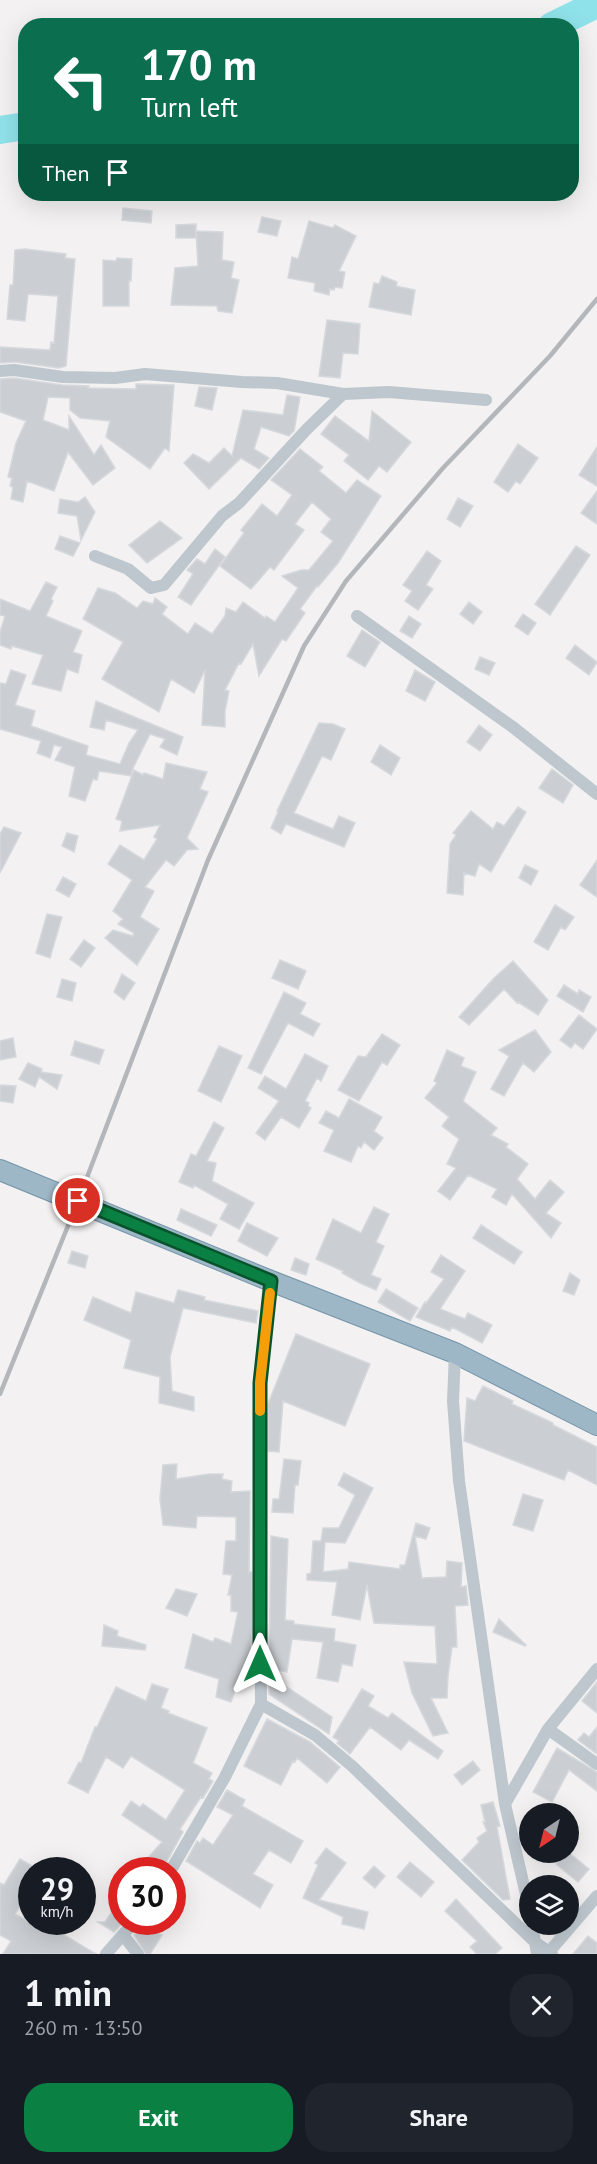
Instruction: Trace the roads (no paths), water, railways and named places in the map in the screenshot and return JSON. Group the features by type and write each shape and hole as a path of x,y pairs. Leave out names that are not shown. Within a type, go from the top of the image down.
{"highway":[{"path":"0,1170 271,1281 455,1353 597,1425"}],"street":[{"path":"0,371 14,370 63,377 115,378 145,374 277,383 343,394 389,392 486,399"},
{"path":"95,556 128,569 151,588 164,585 222,516 239,503 307,429 343,394"},
{"path":"357,616 514,728 597,794"},
{"path":"179,1857 225,1778 261,1704 260,1383 271,1281"},
{"path":"455,1353 453,1401 459,1481 505,1804 521,1875"},
{"path":"505,1804 548,1729 597,1669"},
{"path":"261,1704 315,1735 352,1766 544,1951"},
{"path":"548,1729 597,1764"},
{"path":"544,1951 597,1896"},
{"path":"106,1954 123,1935 138,1954"},
{"path":"537,1935 544,1951"}],"waterway":[{"path":"568,18 597,4"},
{"path":"0,130 18,127"}],"railway":[{"path":"0,1394 78,1201 208,860 304,646 346,581 443,468 550,356 597,299"}]}
